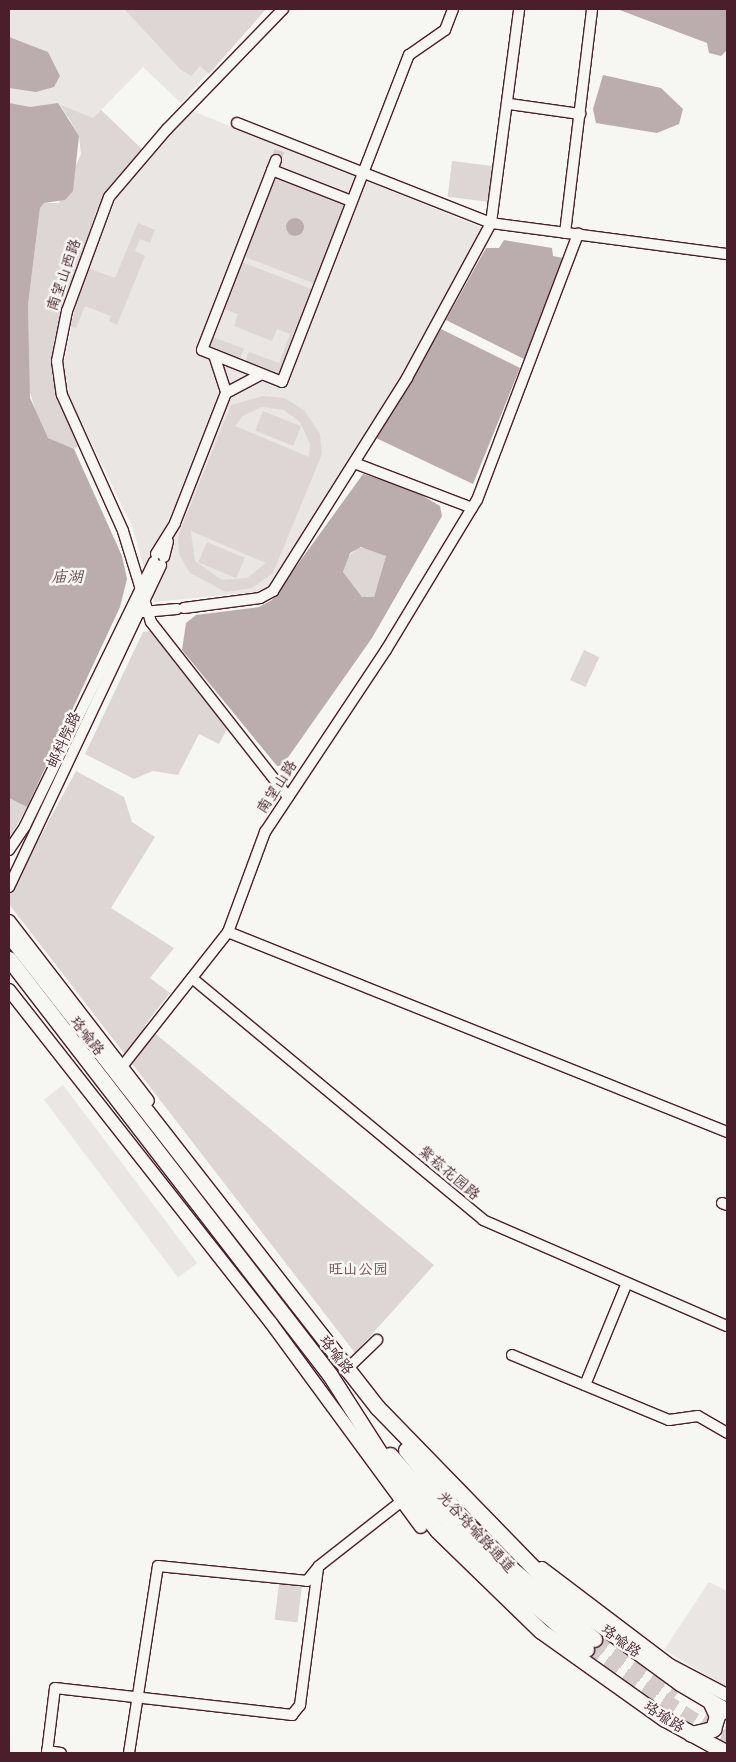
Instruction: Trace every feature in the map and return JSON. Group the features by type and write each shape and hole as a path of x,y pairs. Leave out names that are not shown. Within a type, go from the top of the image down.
{"highway":[{"name":"珞喻路","path":"9,935 119,1071 350,1367 377,1407 561,1596 711,1703 727,1710"},
{"name":"珞喻路","path":"9,959 365,1426 405,1499 510,1605 605,1676"},
{"name":"光谷珞喻路通道","path":"365,1426 486,1563 590,1644 479,1540 426,1478 377,1407"},
{"name":"珞瑜路","path":"605,1676 690,1734 727,1753"},
{"path":"690,1734 701,1735 713,1729 717,1716 711,1703"}],"main road":[{"path":"9,921 119,1071"},
{"path":"9,990 271,1323 405,1499 421,1527"},
{"path":"350,1367 531,1559 670,1665 727,1695"}],"street":[{"name":"南望山西路","path":"283,9 114,190 101,215 60,337 57,361 62,395 123,531 141,592 141,610 164,644 288,797"},
{"path":"276,160 202,350 282,382 409,55 445,30 453,9"},
{"path":"141,610 181,609 269,595 357,464 491,223 509,104 519,9"},
{"path":"565,233 592,9"},
{"path":"509,104 580,114"},
{"path":"237,123 282,144 362,172 491,223 727,254"},
{"path":"272,170 352,201"},
{"name":"南望山路","path":"119,1071 228,932 263,837 386,650 469,511 578,234"},
{"path":"214,355 226,393"},
{"path":"9,850 141,610 171,528 226,393 261,374"},
{"path":"357,464 469,511"},
{"path":"141,592 159,560"},
{"name":"邮科院路","path":"9,887 141,610"},
{"path":"228,932 727,1132"},
{"name":"紫菘花园路","path":"192,978 482,1220 626,1285 727,1326"},
{"path":"585,1386 626,1285"},
{"path":"350,1367 377,1340"},
{"path":"512,1355 669,1420 698,1416 727,1433"},
{"path":"129,1753 136,1698 158,1566 300,1582 307,1581 319,1566 405,1499"},
{"path":"61,1753 47,1752 55,1688 292,1716 300,1705 319,1566"}],"shaded area":[{"path":"9,9 266,9 181,103 143,67 93,118 9,114"},
{"path":"190,110 483,228 402,377 271,585 256,592 154,602 132,526 67,393 64,363 77,297 120,189"},
{"path":"63,1085 197,1263 178,1278 44,1099"},
{"path":"709,1582 727,1591 727,1687 664,1650"}],"green space":[{"path":"124,9 266,9 209,74 200,66 191,76 180,69"},
{"path":"61,105 93,118 101,110 142,149 109,187 96,212 54,340 52,375 80,445 74,449 53,443 41,430 29,389 28,305 40,208 44,203 59,203 81,154 79,136"},
{"path":"452,161 493,166 488,202 448,197"},
{"path":"274,177 347,205 316,284 244,256"},
{"path":"138,223 155,230 150,243 140,239 135,251 145,256 117,325 109,321 111,316 85,306 76,328 70,326 88,268 115,278"},
{"path":"242,262 314,290 280,378 244,364 249,352 279,363 290,334 277,329 272,341 234,326 238,314 224,309"},
{"path":"213,337 244,349 239,362 208,350"},
{"path":"263,396 284,398 304,410 320,434 322,454 273,573 252,588 226,592 190,573 179,554 178,536 231,405","holes":["262,407 284,410 300,422 310,444 309,457 235,426 243,416","191,531 266,563 247,578 222,580 195,561"]},
{"path":"263,411 301,426 293,446 255,430"},
{"path":"207,542 245,558 236,578 198,562"},
{"path":"358,548 373,548 386,556 374,597 362,597 343,573 347,557"},
{"path":"150,631 227,729 219,744 199,734 178,775 153,771 134,779 85,754 143,632"},
{"path":"584,650 599,657 585,687 570,680"},
{"name":"旺山公园","path":"76,771 124,797 132,822 155,837 111,908 174,948 150,978 170,993 145,1025 434,1265 355,1353 9,904 9,894"},
{"path":"9,798 27,807 9,840"},
{"path":"279,1584 302,1587 297,1623 275,1620"}],"water":[{"path":"617,9 727,9 727,50 721,56 709,53 707,43"},
{"path":"9,37 48,52 60,76 54,87 36,92 9,88"},
{"path":"603,75 661,88 683,109 679,124 657,133 596,123 593,109"},
{"name":"庙湖","path":"9,103 30,107 58,103 79,136 73,191 65,200 44,203 40,208 28,305 30,398 48,438 74,449 122,556 127,579 120,607 27,807 9,798"},
{"path":"295,218 301,221 304,227 301,233 295,236 289,233 286,227 289,221"},
{"path":"504,240 552,248 553,256 563,258 524,359 446,320 486,248 499,248"},
{"path":"441,329 520,368 473,484 376,438"},
{"path":"363,474 411,489 440,506 442,516 372,638 282,766 277,766 182,650 186,623 196,615 259,607 272,600","holes":["361,547 386,556 374,597 362,597 343,572 350,553"]}],"tunnel":[{"path":"276,160 281,146"},
{"path":"594,1639 674,1698"},
{"path":"586,1649 727,1741"},
{"path":"705,1716 727,1729"}]}
